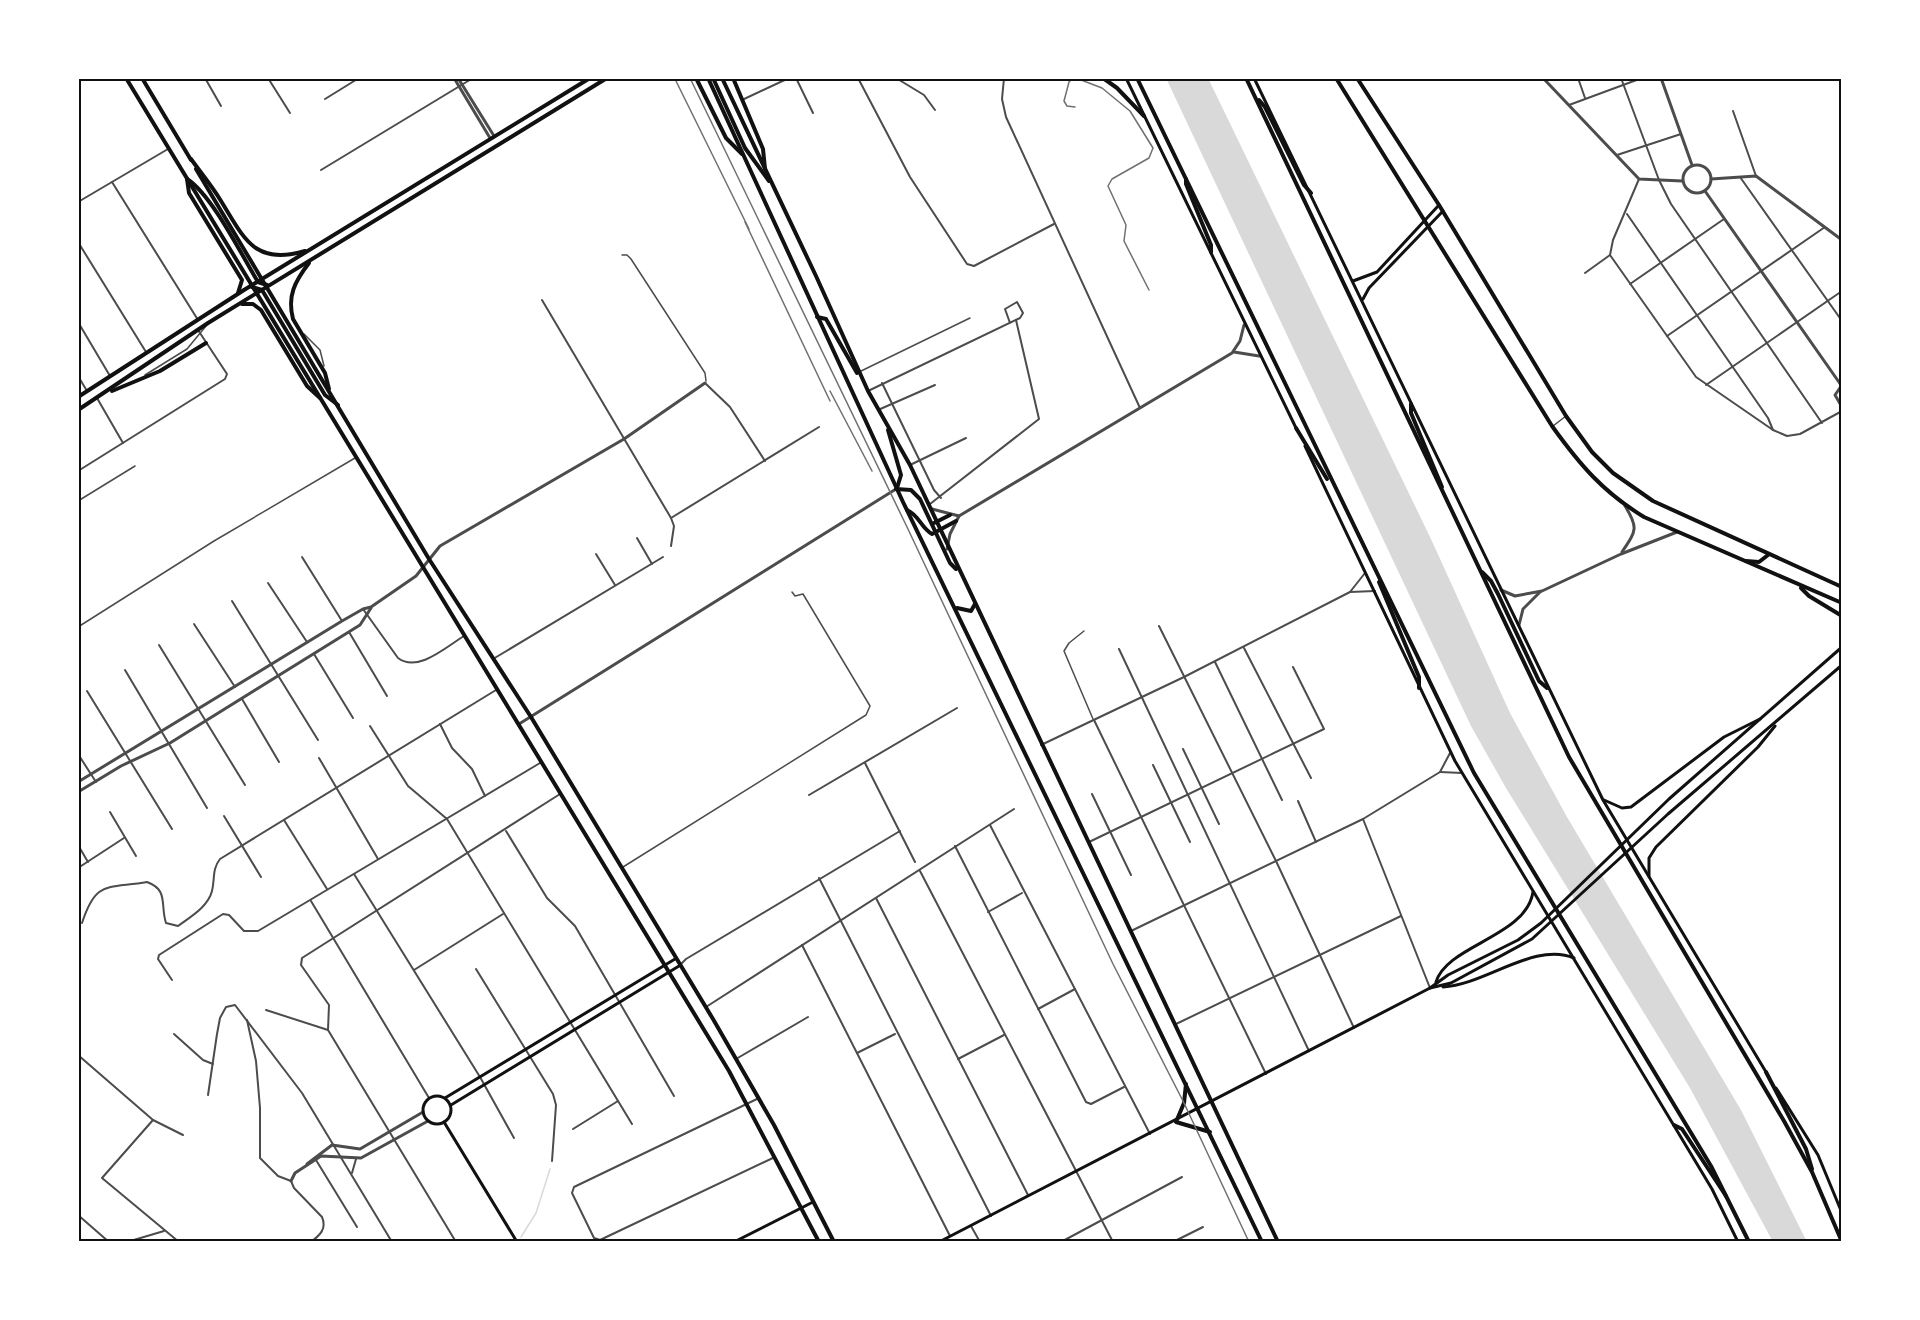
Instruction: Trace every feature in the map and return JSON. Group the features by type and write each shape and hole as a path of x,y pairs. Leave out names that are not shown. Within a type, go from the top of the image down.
{"main road":[{"path":"126,78 670,974 747,1104 819,1242"},
{"path":"142,78 429,559 531,717 706,1007 759,1098 834,1242"},
{"path":"78,410 199,332 208,323 607,78"},
{"path":"696,78 726,138 742,154"},
{"path":"708,78 896,489 956,608 1262,1242"},
{"path":"713,78 745,148 761,173 772,183"},
{"path":"722,78 864,384"},
{"path":"734,78 763,149 765,169"},
{"path":"1103,78 1117,88 1144,117"},
{"path":"1126,78 1451,752 1712,1189 1738,1242"},
{"path":"1137,78 1474,773 1729,1198 1749,1242"},
{"path":"1246,78 1569,757 1784,1121 1812,1172 1842,1242"},
{"path":"1254,78 1363,299 1547,688 1603,800 1766,1072 1813,1145 1842,1213"},
{"path":"1336,78 1552,426 1579,464 1624,505 1677,532 1800,587 1842,603"},
{"path":"1357,78 1443,211 1566,416 1592,452 1632,488 1653,501 1842,587"},
{"path":"78,397 237,295 587,79"},
{"path":"1256,98 1265,107 1304,185 1311,193"},
{"path":"191,159 250,245 272,256 311,249"},
{"path":"1186,178 1186,184 1211,245 1211,252"},
{"path":"187,179 196,185 212,207 258,282 265,286 273,283"},
{"path":"187,179 189,193 242,280 237,295"},
{"path":"1353,280 1377,272 1439,205"},
{"path":"1363,299 1369,288 1443,211"},
{"path":"311,260 299,275 290,300 293,319 325,373 328,389"},
{"path":"247,289 255,287 262,290 326,395 338,405"},
{"path":"238,305 249,303 257,305 307,386 320,398"},
{"path":"817,317 826,318 845,355 910,465 950,563 959,573"},
{"path":"103,394 168,367 206,343"},
{"path":"1411,404 1411,413 1443,490"},
{"path":"886,425 901,472 900,484 896,489"},
{"path":"1296,428 1339,497"},
{"path":"896,489 907,489 914,492 933,523"},
{"path":"906,509 914,513 929,533 937,532 957,518"},
{"path":"933,523 950,515"},
{"path":"937,532 975,604 1278,1242"},
{"path":"1729,555 1752,563 1759,562 1768,555"},
{"path":"1481,571 1491,581 1539,681 1547,688"},
{"path":"1379,578 1380,587 1419,677 1419,688"},
{"path":"1800,587 1809,596 1842,616"},
{"path":"956,608 971,611 975,604"},
{"path":"1436,982 1518,940 1541,923 1633,837 1669,799 1842,647"},
{"path":"1438,987 1503,956 1532,939 1638,841 1750,743 1777,724 1842,665"},
{"path":"1603,800 1622,808 1631,807 1724,737 1764,717"},
{"path":"1652,883 1648,869 1649,858 1656,848 1758,747 1777,724"},
{"path":"939,1242 1176,1122 1430,988 1445,967 1524,915 1533,890"},
{"path":"1430,988 1465,983 1553,952 1575,958"},
{"path":"445,1098 616,997 675,959"},
{"path":"451,1105 680,966"},
{"path":"1766,1072 1806,1149 1812,1172"},
{"path":"1176,1122 1184,1103 1186,1083"},
{"path":"440,1096 445,1098 451,1105 451,1115 444,1122 433,1124 423,1112 429,1098 440,1096"},
{"path":"444,1122 517,1242"},
{"path":"1176,1122 1211,1133"},
{"path":"1674,1125 1682,1129 1722,1192 1729,1198"},
{"path":"734,1242 813,1202"}],"street":[{"path":"205,78 221,106"},
{"path":"268,78 290,113"},
{"path":"325,99 359,78"},
{"path":"454,78 492,137"},
{"path":"458,78 461,86"},
{"path":"321,170 473,78"},
{"path":"742,100 789,78"},
{"path":"796,78 813,113"},
{"path":"858,78 910,177 967,264 974,266 1054,224"},
{"path":"896,78 924,95 935,110"},
{"path":"1004,78 1002,99 1006,117 1140,408"},
{"path":"1543,78 1639,179 1682,181 1691,192 1705,191"},
{"path":"1578,78 1586,99"},
{"path":"1621,78 1659,180 1694,240 1822,423"},
{"path":"1569,105 1642,78"},
{"path":"1661,78 1692,165"},
{"path":"1733,111 1756,176 1842,240"},
{"path":"1617,155 1681,134"},
{"path":"78,202 168,149"},
{"path":"1682,181 1684,171 1692,165 1705,167 1711,179"},
{"path":"1711,179 1756,176"},
{"path":"1740,177 1842,321"},
{"path":"1639,179 1611,245 1611,255 1696,377 1773,430 1791,435 1822,423 1842,409 1835,395 1842,385 1705,191"},
{"path":"1705,191 1711,179"},
{"path":"112,182 198,320"},
{"path":"1626,212 1773,430"},
{"path":"1630,284 1724,219"},
{"path":"1666,336 1825,227"},
{"path":"78,242 146,353"},
{"path":"1585,273 1611,255"},
{"path":"1706,385 1842,291"},
{"path":"542,300 671,518 674,526 671,546"},
{"path":"868,391 1016,320 1023,313 1020,304 1015,301 1005,309 1010,322"},
{"path":"928,507 1039,419 1016,320"},
{"path":"78,322 110,376"},
{"path":"1232,353 1245,325"},
{"path":"78,471 225,380 226,374 199,332"},
{"path":"948,549 957,518 1232,353 1246,352 1259,356"},
{"path":"78,376 87,391"},
{"path":"78,782 342,621 371,607 423,569 440,546 624,439 705,383 730,407 765,461"},
{"path":"882,384 941,498"},
{"path":"878,410 935,385"},
{"path":"97,398 123,443"},
{"path":"671,518 819,426"},
{"path":"910,465 966,438"},
{"path":"517,725 896,489"},
{"path":"1621,554 1635,533 1634,519 1624,505"},
{"path":"928,507 957,518"},
{"path":"1519,625 1520,616 1527,603 1542,591 1621,554 1677,532"},
{"path":"637,538 652,564"},
{"path":"596,554 615,585"},
{"path":"302,557 342,621"},
{"path":"493,659 663,557"},
{"path":"1041,745 1184,678 1350,592 1365,572"},
{"path":"268,583 307,642"},
{"path":"1501,590 1515,596 1542,591"},
{"path":"1350,592 1375,591"},
{"path":"232,601 318,740"},
{"path":"78,792 131,761 170,743 349,632 364,622 371,607"},
{"path":"363,609 398,658 410,664 424,660 464,636"},
{"path":"194,624 235,687"},
{"path":"1159,626 1276,861 1354,1028"},
{"path":"349,632 387,696"},
{"path":"159,645 245,785"},
{"path":"1244,648 1311,778"},
{"path":"1119,649 1140,698 1309,1051"},
{"path":"314,654 353,718"},
{"path":"1215,662 1282,800"},
{"path":"1089,842 1324,729 1293,667"},
{"path":"125,670 207,808"},
{"path":"82,923 90,899 99,890 147,882 155,885 164,897 166,923 178,926 206,904 211,892 214,866 220,859 496,690"},
{"path":"87,691 172,829"},
{"path":"242,699 279,762"},
{"path":"809,795 957,708"},
{"path":"1094,720 1266,1074"},
{"path":"440,724 452,748 472,769 485,796"},
{"path":"370,726 408,786 447,819 632,1124"},
{"path":"1183,749 1219,824"},
{"path":"1131,931 1363,819 1440,772 1451,752"},
{"path":"78,754 96,782"},
{"path":"319,758 378,859"},
{"path":"172,980 158,959 159,955 223,914 229,915 244,931 258,932 540,763"},
{"path":"865,763 915,862"},
{"path":"1153,765 1190,842"},
{"path":"1440,772 1462,772"},
{"path":"456,1242 328,1030 329,1005 301,965 301,961 333,938 560,794"},
{"path":"1092,794 1131,875"},
{"path":"1298,801 1316,842"},
{"path":"706,1007 1014,809"},
{"path":"110,812 136,856"},
{"path":"224,816 261,877"},
{"path":"1363,819 1430,988"},
{"path":"284,820 328,890"},
{"path":"989,824 1150,1134"},
{"path":"506,830 547,898 574,926 674,1096"},
{"path":"680,966 686,958 900,831"},
{"path":"78,868 124,838"},
{"path":"78,845 88,862"},
{"path":"955,846 1086,1102 1091,1104 1125,1086"},
{"path":"920,871 1075,1173 1113,1242"},
{"path":"354,874 480,1077 514,1138"},
{"path":"819,878 991,1216"},
{"path":"988,912 1023,892"},
{"path":"876,898 1029,1197"},
{"path":"311,901 429,1098"},
{"path":"414,970 503,914"},
{"path":"1176,1024 1401,916"},
{"path":"802,945 950,1236"},
{"path":"675,959 686,958"},
{"path":"476,969 530,1057 556,1105 552,1161"},
{"path":"1038,1009 1075,989"},
{"path":"208,1095 223,1012 230,1004 235,1005 302,1093 392,1242"},
{"path":"266,1010 328,1030"},
{"path":"246,1017 256,1061 260,1108 258,1154 278,1176 291,1182 324,1222 321,1234 311,1242"},
{"path":"736,1059 808,1017"},
{"path":"857,1053 896,1033"},
{"path":"174,1034 203,1060 213,1064"},
{"path":"958,1059 1004,1035"},
{"path":"78,1054 153,1120 183,1135"},
{"path":"759,1098 574,1187 572,1193 594,1238 600,1240 775,1157"},
{"path":"573,1129 618,1101"},
{"path":"305,1166 312,1158 332,1145 360,1149 423,1112"},
{"path":"153,1120 102,1178 179,1242"},
{"path":"291,1182 295,1173 326,1154 356,1159 395,1140 428,1120"},
{"path":"351,1173 356,1159"},
{"path":"316,1160 328,1176 357,1227"},
{"path":"1061,1242 1182,1177"},
{"path":"78,1215 109,1242"},
{"path":"971,1226 980,1242"},
{"path":"1173,1242 1203,1227"},
{"path":"127,1242 166,1231"}],"lane":[{"path":"622,255 627,255 631,259 705,373 705,383"},
{"path":"859,372 970,318"},
{"path":"299,330 320,350 325,373"},
{"path":"137,381 183,352 199,332"},
{"path":"1552,426 1566,416"},
{"path":"78,627 214,542 356,458"},
{"path":"78,501 135,466"},
{"path":"622,868 866,715 870,706 803,594 795,596 792,592"},
{"path":"1084,631 1064,651 1094,720"}],"shaded area":[{"path":"1166,78 1208,78 1431,539 1510,713 1567,817 1741,1110 1807,1242 1773,1242 1690,1088 1506,788 1471,726"}],"waterway":[{"path":"521,1237 536,1213 550,1169"}],"railway":[{"path":"690,78 907,527 1113,964 1184,1103 1249,1242"},
{"path":"1073,78 1069,82 1064,101 1067,106 1075,107"},
{"path":"1076,78 1102,88 1130,111 1153,148 1149,158 1112,179 1108,186 1126,225 1124,241 1149,290"},
{"path":"676,81 749,229"},
{"path":"745,222 830,401"},
{"path":"830,391 872,471"}]}
